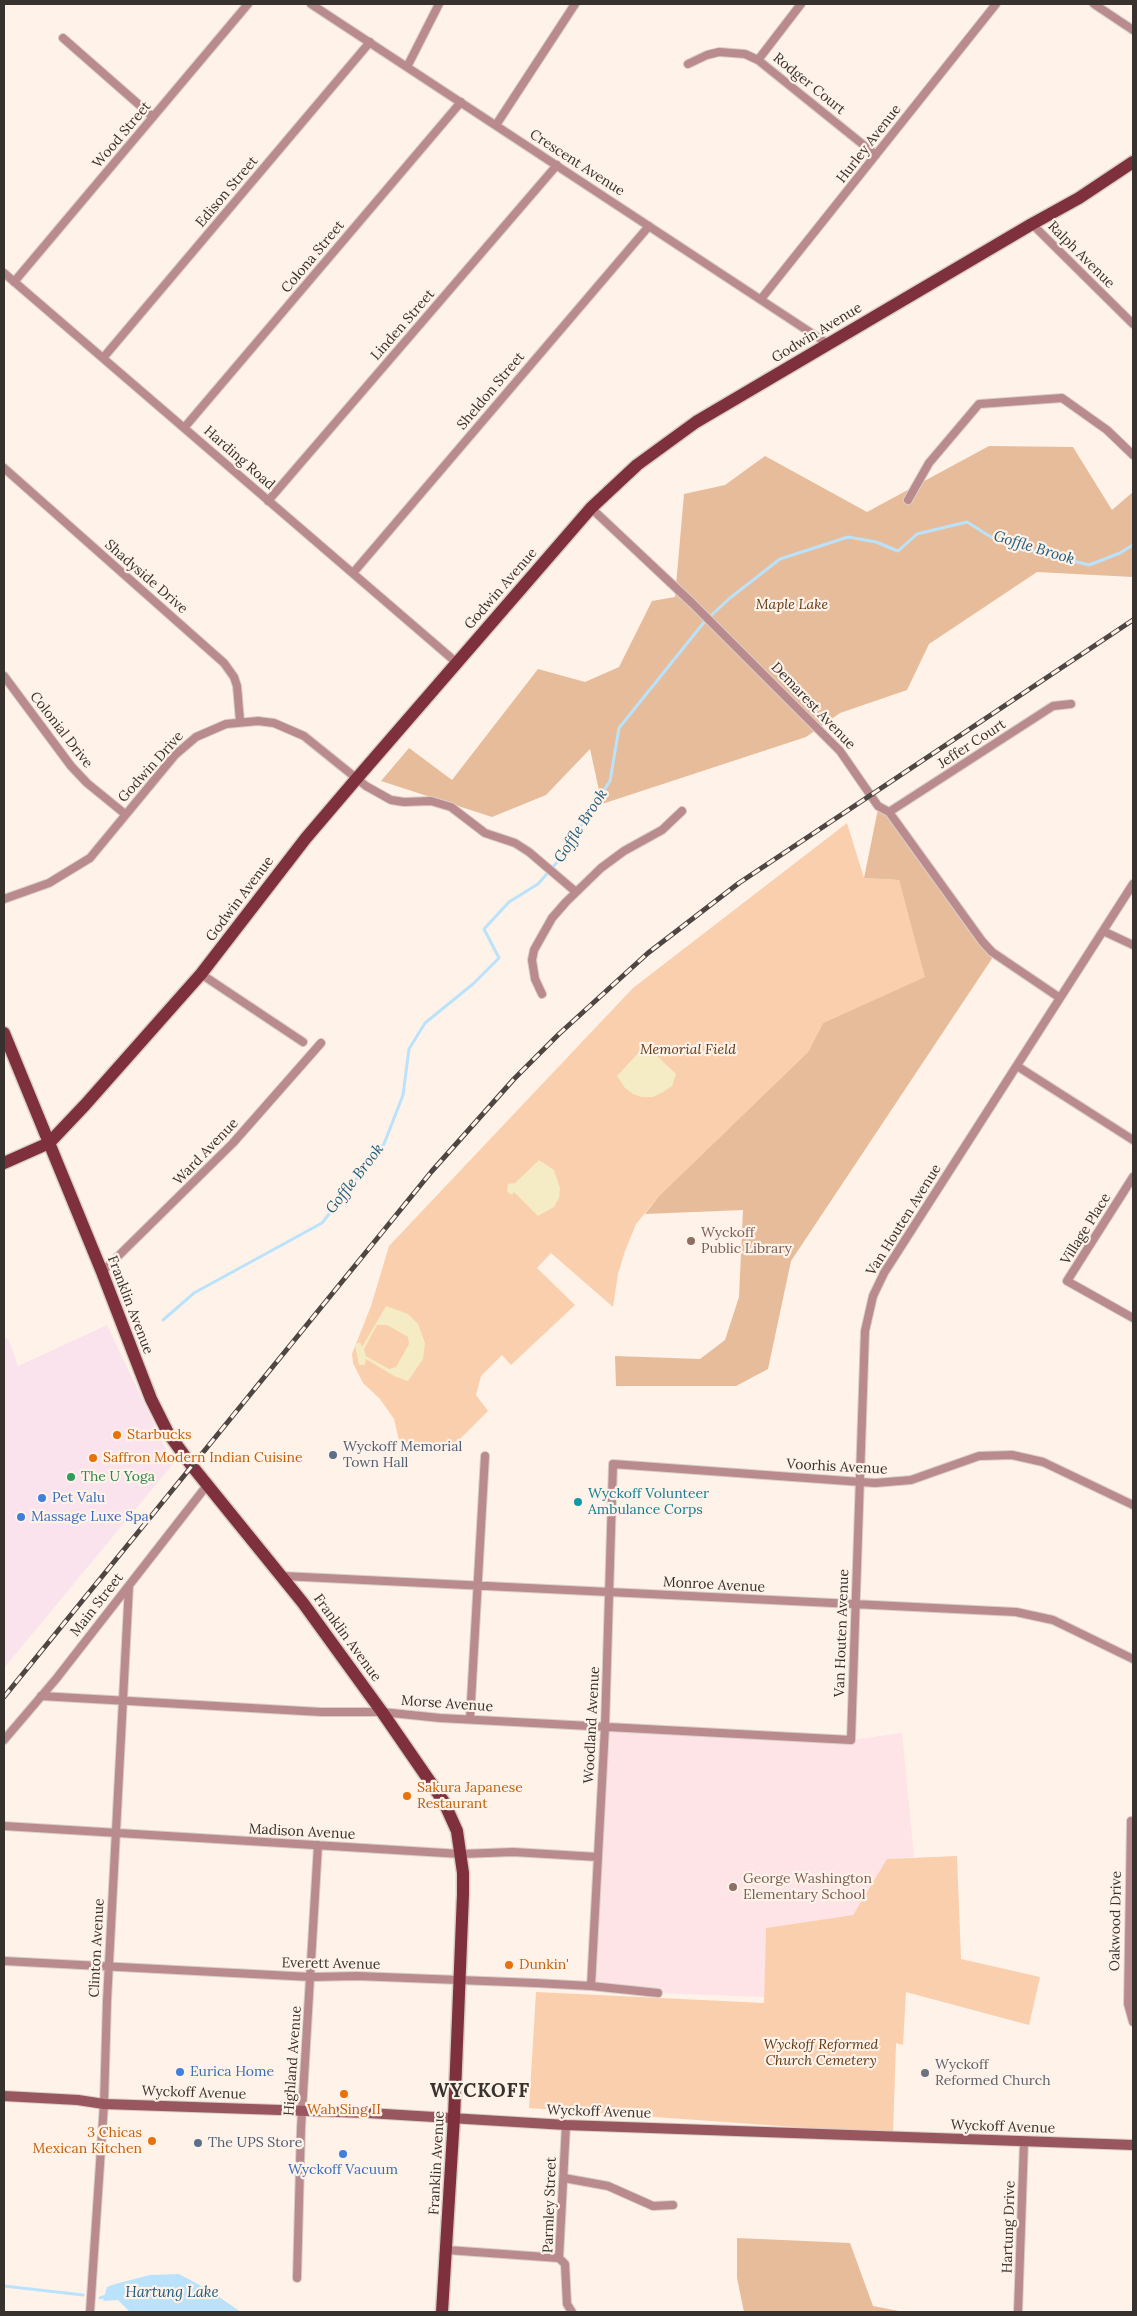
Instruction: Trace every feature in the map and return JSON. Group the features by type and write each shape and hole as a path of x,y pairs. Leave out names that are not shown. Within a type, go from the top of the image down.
{"main road":[{"name":"Godwin Avenue","path":"4,1163 49,1143 201,974 301,843 591,508 638,465 696,422 1079,198 1133,162"},
{"name":"Franklin Avenue","path":"4,1034 160,1417 178,1447 283,1576 382,1712 447,1808 457,1831 463,1873 454,2117 442,2312"},
{"name":"Wyckoff Avenue","path":"4,2096 78,2100 104,2104 454,2117 566,2125 1133,2145"}],"street":[{"name":"Wood Street","path":"14,282 248,4"},
{"name":"Crescent Avenue","path":"311,4 828,344"},
{"path":"407,67 439,4"},
{"path":"496,125 575,4"},
{"name":"Rodger Court","path":"801,4 758,60 876,155"},
{"name":"Hurley Avenue","path":"761,300 996,4"},
{"path":"1094,4 1133,30"},
{"path":"63,38 153,117"},
{"name":"Edison Street","path":"103,358 370,42"},
{"path":"688,64 707,55 719,52 745,54 758,60"},
{"name":"Colona Street","path":"184,428 461,102"},
{"name":"Linden Street","path":"268,501 557,165"},
{"name":"Ralph Avenue","path":"1032,224 1133,324"},
{"name":"Sheldon Street","path":"353,573 649,226"},
{"name":"Harding Road","path":"4,273 457,663"},
{"path":"908,500 929,463 979,404 1062,398 1107,430 1133,455"},
{"name":"Shadyside Drive","path":"4,468 224,663 234,677 237,686 240,721"},
{"name":"Demarest Avenue","path":"591,508 808,716 840,750 878,806 889,812 982,941 992,952 1060,998"},
{"name":"Colonial Drive","path":"4,676 71,766 87,783 126,814"},
{"name":"Jeffer Court","path":"889,812 1053,706 1071,704"},
{"name":"Godwin Drive","path":"4,899 49,883 80,866 98,849 185,745 210,729 240,721 266,722 290,729 304,736 377,794 390,800 404,802 431,801 451,806 485,832 508,840 529,852 576,892"},
{"path":"542,994 532,970 534,950 552,918 601,868 624,851 662,830 682,812"},
{"name":"Van Houten Avenue","path":"851,1740 865,1331 872,1296 884,1273 1133,884"},
{"path":"1104,931 1133,945"},
{"path":"201,974 303,1042"},
{"name":"Ward Avenue","path":"102,1272 233,1143 321,1043"},
{"path":"1017,1066 1133,1140"},
{"name":"Village Place","path":"1133,1177 1067,1281 1133,1318"},
{"name":"Voorhis Avenue","path":"614,1464 885,1483 911,1480 971,1458 995,1454 1012,1455 1043,1462 1133,1506"},
{"path":"470,1719 486,1456"},
{"name":"Woodland Avenue","path":"591,1986 605,1727 614,1464"},
{"name":"Main Street","path":"4,1740 129,1586 208,1484"},
{"name":"Monroe Avenue","path":"283,1576 1032,1614 1053,1620 1133,1659"},
{"name":"Clinton Avenue","path":"90,2312 104,2104 108,1965 129,1586"},
{"name":"Morse Avenue","path":"41,1696 321,1712 382,1712 470,1719 851,1740"},
{"name":"Oakwood Drive","path":"1131,1821 1128,2004 1133,2022"},
{"name":"Madison Avenue","path":"4,1826 461,1854 513,1852 598,1857"},
{"name":"Highland Avenue","path":"297,2278 302,2111 318,1845"},
{"name":"Everett Avenue","path":"4,1961 311,1977 357,1976 591,1986 658,1993"},
{"name":"Parmley Street","path":"566,2125 559,2258 565,2264 567,2304 572,2312"},
{"name":"Hartung Drive","path":"1018,2312 1024,2142"},
{"path":"564,2178 608,2186 653,2206 674,2205"},
{"path":"447,2250 559,2258"}],"shaded area":[{"path":"107,1325 173,1464 4,1668 4,1340 8,1338 18,1366"},
{"name":"George Washington Elementary School","path":"605,1727 851,1740 902,1733 914,1857 887,1859 853,1915 766,1928 765,1997 658,1993 591,1986"}],"green space":[{"name":"Maple Lake","path":"989,446 1073,447 1112,510 1133,492 1133,577 1037,572 929,644 907,690 840,713 806,737 602,804 590,749 546,795 492,817 381,781 409,748 452,780 538,669 585,682 619,667 652,601 675,597 684,494 725,485 765,456 867,512"},
{"path":"879,804 995,954 791,1261 768,1369 736,1386 616,1386 615,1356 700,1359 725,1340 739,1297 743,1210 645,1214 659,1196 808,1052 823,1023 925,977 899,880 864,878"},
{"name":"Memorial Field","path":"847,823 864,878 899,880 926,977 823,1023 808,1052 659,1196 636,1224 618,1274 613,1307 551,1253 537,1268 575,1305 511,1365 502,1355 481,1376 476,1395 488,1411 458,1441 440,1448 402,1453 394,1419 380,1399 363,1383 353,1363 352,1354 371,1306 389,1246 633,988"},
{"name":"Wyckoff Reformed Church Cemetery","path":"957,1856 961,1959 1040,1977 1029,2025 906,1992 903,2045 896,2043 893,2134 529,2108 536,1992 764,2003 766,1928 853,1915 887,1859"},
{"path":"737,2238 850,2243 873,2306 904,2312 744,2312 737,2278"}],"sand":[{"path":"644,1042 650,1042 652,1051 676,1074 672,1086 653,1097 642,1097 633,1094 625,1088 617,1076 640,1051"},
{"path":"539,1160 554,1170 560,1188 559,1198 554,1207 538,1216 514,1192 512,1195 507,1192 508,1184 515,1183"},
{"path":"386,1306 408,1314 418,1324 425,1343 423,1359 408,1381 394,1376 366,1359 365,1365 359,1365 355,1345 360,1342 362,1347","holes":["377,1325 387,1325 408,1337 409,1344 396,1367 389,1369 366,1356 364,1349"]}],"water":[{"name":"Hartung Lake","path":"179,2274 209,2290 241,2312 130,2312 118,2300 103,2301 107,2287 115,2284 150,2275"}],"waterway":[{"name":"Goffle Brook","path":"163,1320 194,1293 322,1223 384,1144 403,1095 409,1049 425,1023 473,984 499,958 484,929 509,902 538,884 559,860 610,781 619,728 705,621 730,598 780,559 848,537 876,542 898,551 917,534 967,522 991,537 1030,550 1089,565 1120,553 1133,545"},
{"path":"4,2286 83,2295"},
{"path":"100,2298 109,2295"}],"railway":[{"path":"4,1697 432,1171 514,1079 559,1034 648,953 739,883 1133,620"}],"place":[{"name":"Wyckoff Public Library","path":"691,1241"},
{"name":"Starbucks","path":"117,1435"},
{"name":"Wyckoff Memorial Town Hall","path":"333,1455"},
{"name":"Saffron Modern Indian Cuisine","path":"93,1458"},
{"name":"The U Yoga","path":"71,1477"},
{"name":"Pet Valu","path":"42,1498"},
{"name":"Wyckoff Volunteer Ambulance Corps","path":"578,1502"},
{"name":"Massage Luxe Spa","path":"21,1517"},
{"name":"Sakura Japanese Restaurant","path":"407,1796"},
{"name":"George Washington Elementary School","path":"733,1887"},
{"name":"Dunkin'","path":"509,1965"},
{"name":"Eurica Home","path":"180,2072"},
{"name":"Wyckoff Reformed Church","path":"925,2073"},
{"name":"Wah Sing II","path":"344,2094"},
{"name":"3 Chicas Mexican Kitchen","path":"152,2141"},
{"name":"The UPS Store","path":"198,2143"},
{"name":"Wyckoff Vacuum","path":"343,2154"}],"district":[{"name":"WYCKOFF","path":"480,2092"}]}
